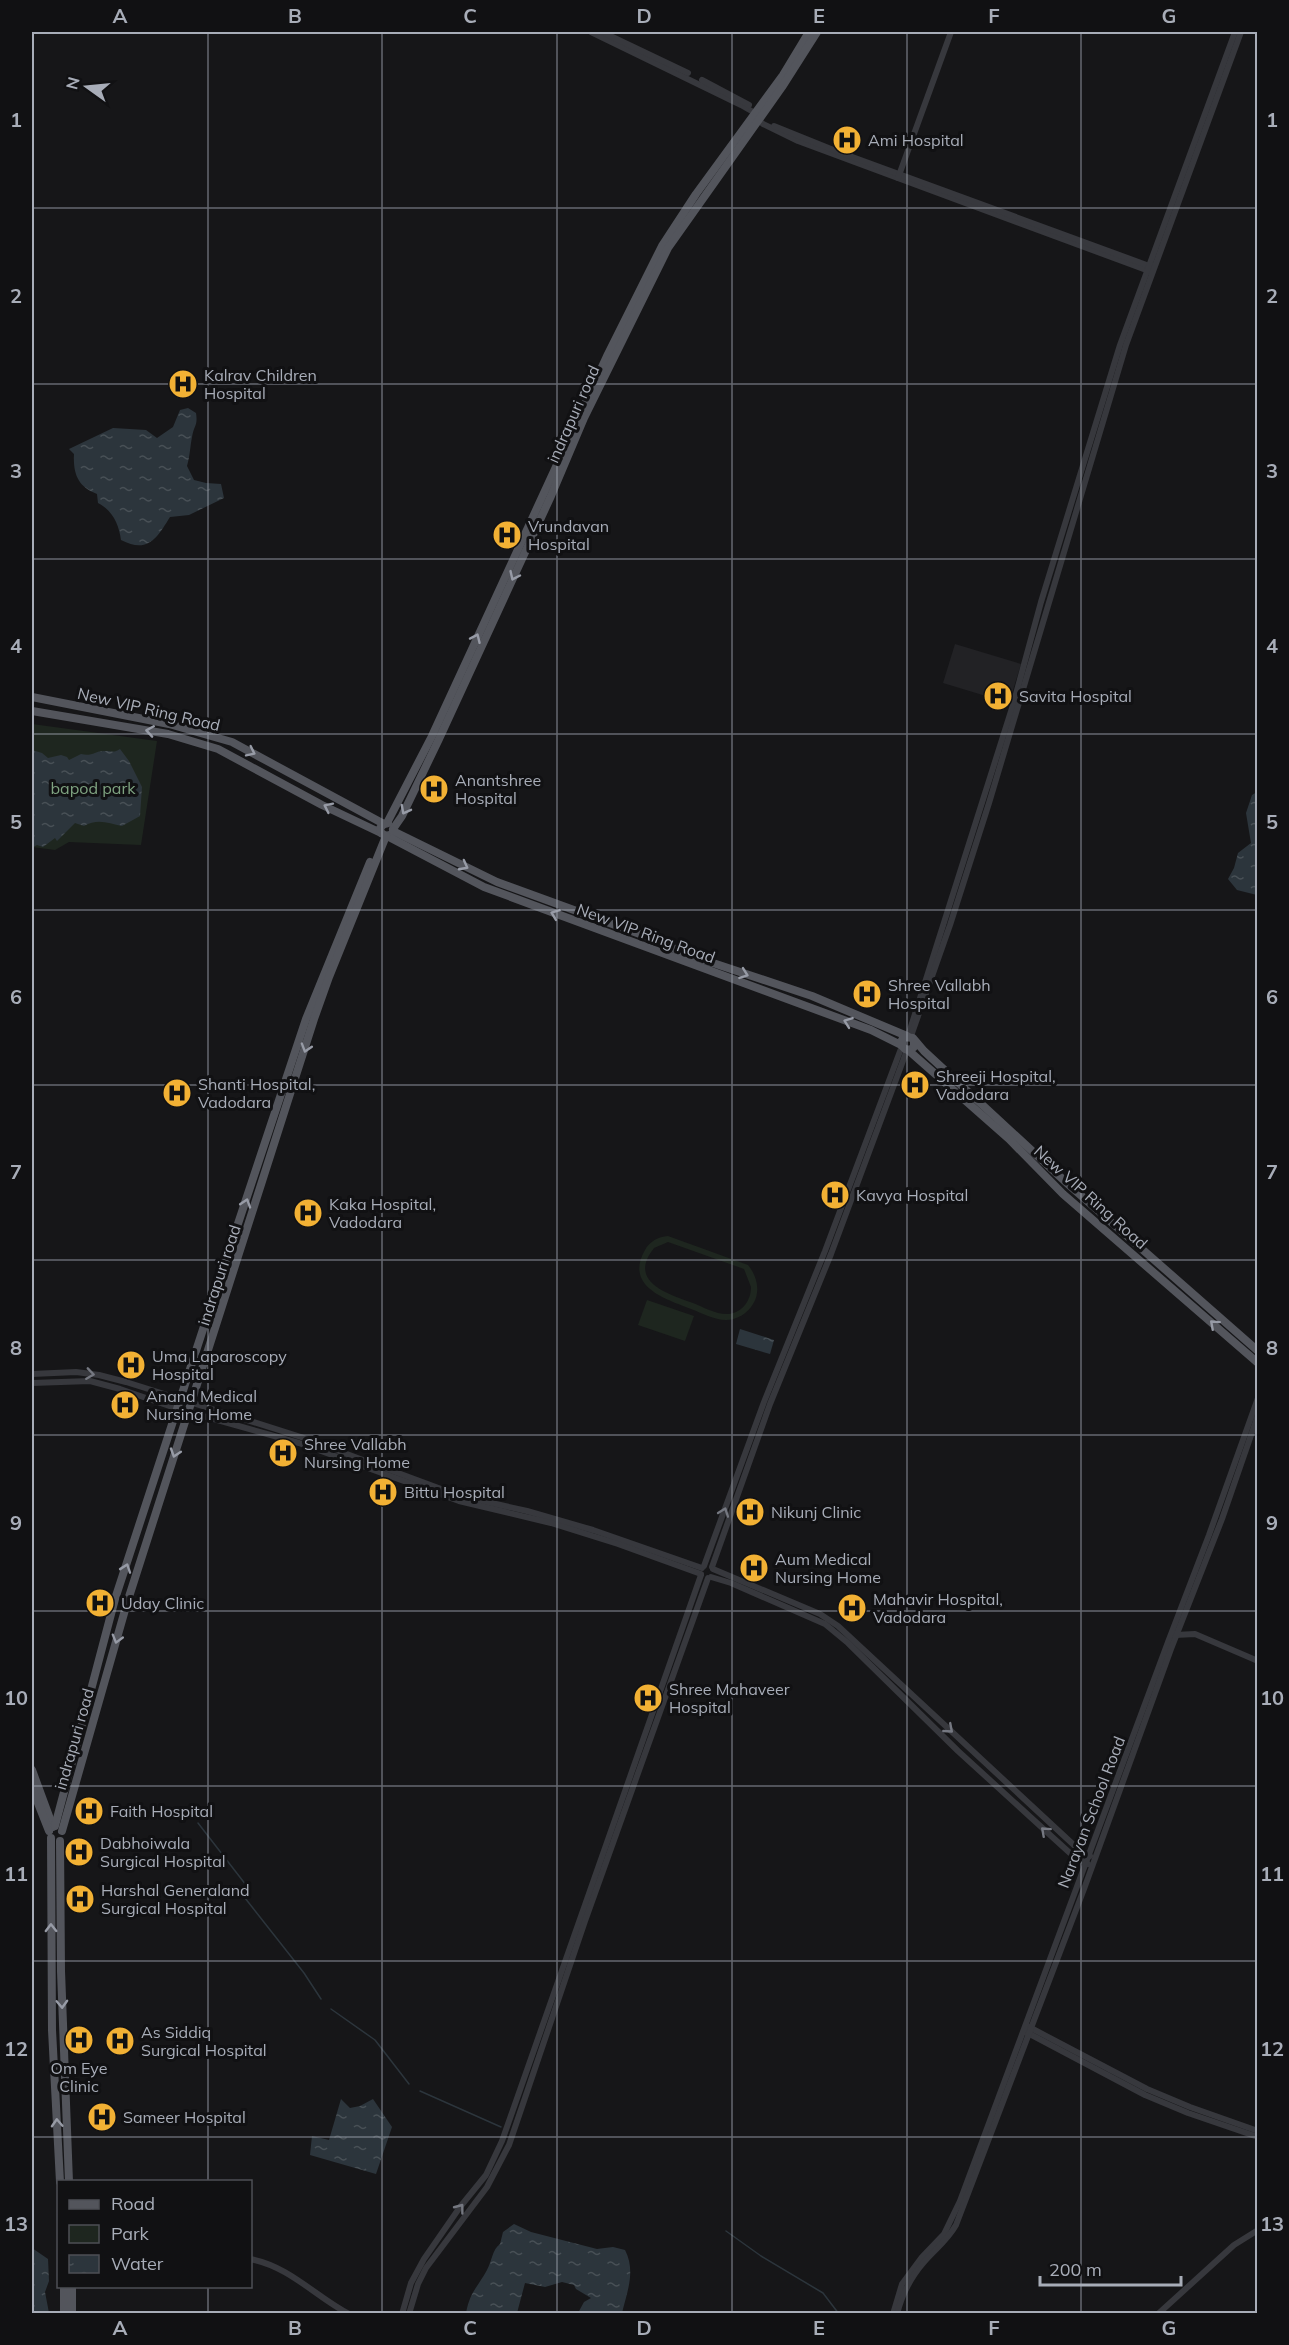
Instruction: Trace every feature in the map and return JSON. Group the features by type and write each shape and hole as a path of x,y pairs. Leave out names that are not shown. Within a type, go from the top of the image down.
{"main road":[{"path":"758,115 809,32"},
{"name":"indrapuri road","path":"60,2180 52,2032 54,1831 115,1599 306,1019 387,831 608,354 662,246 696,194 782,87 817,32"},
{"name":"indrapuri road","path":"54,1831 323,992 387,831 402,816 551,496 584,418 663,258 758,115"},
{"name":"New VIP Ring Road","path":"32,697 169,724 232,742 484,887 871,1030 904,1048 1008,1139 1063,1194 1257,1363"},
{"name":"New VIP Ring Road","path":"32,711 168,734 218,749 322,805 387,831 497,882 648,937 686,954 812,996 910,1037 1069,1185 1257,1351"},
{"path":"910,1037 914,1047 904,1048 903,1038 910,1037"},
{"path":"32,1770 54,1831"},
{"path":"32,1788 60,1841 61,1971 69,2180"},
{"path":"64,2288 64,2313"},
{"path":"72,2288 72,2313"}],"street":[{"path":"591,32 692,79 758,115"},
{"path":"602,32 724,91 765,122 898,177 1151,269"},
{"path":"898,177 951,32"},
{"path":"1151,269 1235,32"},
{"path":"910,1037 1013,705 1041,602 1120,345 1241,32"},
{"path":"409,2313 418,2284 426,2268 487,2187 509,2145 704,1573 712,1568 770,1404 831,1254 904,1048"},
{"path":"402,2313 411,2283 424,2259 460,2207 486,2175 502,2141 764,1402 904,1048"},
{"path":"32,1374 76,1372 99,1375 301,1437 460,1496 527,1511 593,1530 731,1583 825,1624 848,1643 974,1766 1071,1854 1089,1864"},
{"path":"58,1373 59,1382"},
{"path":"32,1383 98,1383 178,1410 298,1443 459,1501 551,1523 704,1573"},
{"name":"Narayan School Road","path":"946,2236 1092,1856 1174,1635 1257,1398"},
{"path":"1257,1415 1218,1529 1174,1635 1185,1634 1257,1662"},
{"path":"712,1568 820,1614 838,1626 1076,1847 1092,1856"},
{"path":"1027,2029 1147,2089 1257,2131"},
{"path":"1027,2029 1145,2095 1257,2137"},
{"path":"1158,2313 1234,2245 1257,2230"},
{"path":"892,2313 902,2284 922,2257 946,2236"},
{"path":"897,2313 902,2296 916,2273 946,2236"},
{"path":"252,2260 272,2265 298,2279 337,2307 350,2313"}],"shaded area":[{"path":"955,644 1021,664 1009,703 943,683"}],"green space":[{"name":"bapod park","path":"32,724 157,741 141,845 69,842 55,850 32,847"},
{"path":"668,1236 748,1265 756,1279 757,1289 751,1307 738,1317 722,1320 670,1301 651,1290 640,1273 640,1263 649,1244","holes":["668,1242 744,1269 751,1287 750,1296 742,1308 729,1314 710,1310 663,1291 654,1285 645,1270 647,1260 654,1248"]},
{"path":"647,1300 694,1316 685,1341 638,1325"}],"water":[{"path":"188,408 196,413 196,421 187,466 194,480 221,484 224,498 189,515 170,517 151,542 138,545 121,540 117,523 111,514 98,503 97,494 85,488 78,479 74,468 74,454 69,449 113,428 146,430 157,438 173,427 180,410"},
{"path":"120,749 142,787 140,816 122,826 103,822 94,822 84,826 75,823 57,841 55,838 43,847 37,845 33,847 32,750 48,758 61,755 69,760 81,754 88,755"},
{"path":"1257,792 1257,895 1237,890 1228,879 1238,853 1251,843 1246,813 1252,795"},
{"path":"740,1329 774,1340 770,1354 736,1344"},
{"path":"341,2099 350,2108 373,2099 392,2127 376,2174 310,2155 312,2136 329,2140"},
{"path":"514,2224 531,2232 597,2249 613,2247 625,2250 630,2274 622,2313 578,2313 584,2302 591,2298 576,2289 574,2285 562,2282 545,2287 525,2283 517,2313 466,2313 472,2295 487,2270 495,2249 500,2244 503,2232"},
{"path":"32,2248 48,2259 49,2281 45,2292 49,2313 32,2313"}],"waterway":[{"path":"198,1823 246,1885 245,1898 304,1973 321,1999"},
{"path":"331,2009 375,2040 409,2084"},
{"path":"420,2091 501,2127"},
{"path":"726,2231 761,2256 823,2293 839,2314"}],"place":[{"name":"Ami Hospital","path":"847,140"},
{"name":"Kalrav Children Hospital","path":"183,384"},
{"name":"Vrundavan Hospital","path":"507,535"},
{"name":"Savita Hospital","path":"998,696"},
{"name":"Anantshree Hospital","path":"434,789"},
{"name":"Shree Vallabh Hospital","path":"867,994"},
{"name":"Shreeji Hospital, Vadodara","path":"915,1085"},
{"name":"Shanti Hospital, Vadodara","path":"177,1093"},
{"name":"Kavya Hospital","path":"835,1195"},
{"name":"Kaka Hospital, Vadodara","path":"308,1213"},
{"name":"Uma Laparoscopy Hospital","path":"131,1365"},
{"name":"Anand Medical Nursing Home","path":"125,1405"},
{"name":"Shree Vallabh Nursing Home","path":"283,1453"},
{"name":"Bittu Hospital","path":"383,1492"},
{"name":"Nikunj Clinic","path":"750,1512"},
{"name":"Aum Medical Nursing Home","path":"754,1568"},
{"name":"Uday Clinic","path":"100,1603"},
{"name":"Mahavir Hospital, Vadodara","path":"852,1608"},
{"name":"Shree Mahaveer Hospital","path":"648,1698"},
{"name":"Faith Hospital","path":"89,1811"},
{"name":"Dabhoiwala Surgical Hospital","path":"79,1852"},
{"name":"Harshal Generaland Surgical Hospital","path":"80,1899"},
{"name":"Om Eye Clinic","path":"79,2040"},
{"name":"As Siddiq Surgical Hospital","path":"120,2041"},
{"name":"Sameer Hospital","path":"102,2117"}]}
